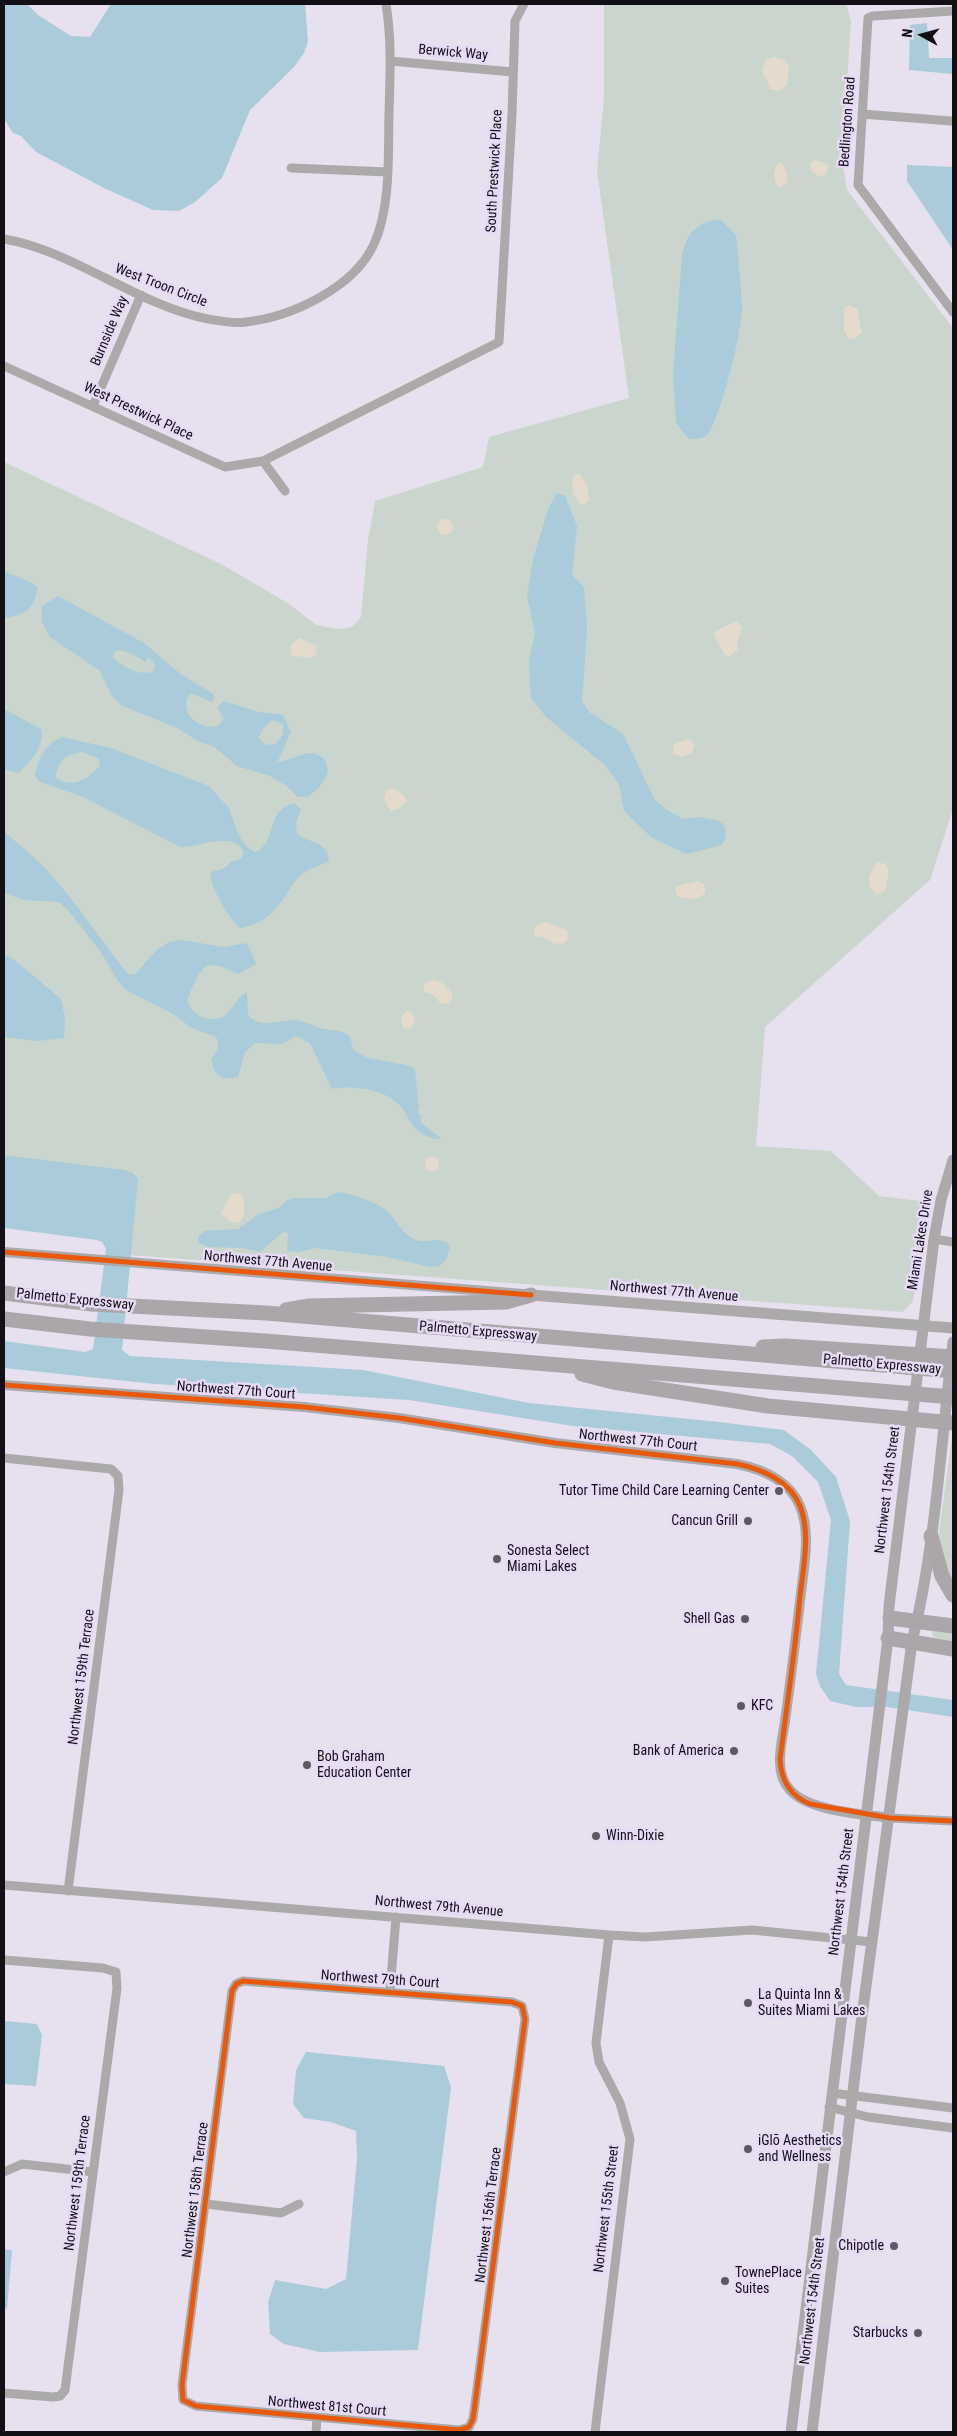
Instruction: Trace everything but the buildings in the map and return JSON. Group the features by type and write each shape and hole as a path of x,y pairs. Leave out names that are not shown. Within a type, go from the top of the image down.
{"highway":[{"name":"Palmetto Expressway","path":"4,1293 92,1304 266,1314 696,1350 893,1360 953,1371"},
{"path":"266,1314 309,1306 506,1302 531,1295"},
{"name":"Palmetto Expressway","path":"4,1318 90,1329 953,1397"},
{"path":"893,1360 953,1357"},
{"path":"546,1364 613,1382 768,1406 953,1423"},
{"path":"931,1536 939,1568 953,1595"},
{"path":"890,1618 953,1626"},
{"path":"888,1638 953,1649"}],"main road":[{"name":"Miami Lakes Drive","path":"924,1326 934,1239 941,1200 953,1160"},
{"name":"Northwest 77th Avenue","path":"531,1295 953,1328"},
{"name":"Northwest 154th Street","path":"791,2432 829,2107 867,1815 924,1326"},
{"name":"Northwest 154th Street","path":"812,2432 852,2096 890,1818 905,1690 931,1536 953,1342"}],"street":[{"name":"West Troon Circle","path":"4,239 48,253 141,295 207,319 244,323 296,309 320,297 358,268 373,246 381,227 388,172 392,36 386,4"},
{"name":"South Prestwick Place","path":"499,342 515,21 524,4"},
{"name":"Bedlington Road","path":"953,11 873,16 868,18 858,184 953,312"},
{"name":"Berwick Way","path":"390,61 513,72"},
{"path":"862,114 951,121"},
{"path":"291,168 388,172"},
{"name":"Burnside Way","path":"93,406 141,295"},
{"name":"West Prestwick Place","path":"4,366 225,468 264,461 499,342"},
{"path":"264,461 285,491"},
{"path":"934,1239 953,1242"},
{"name":"Northwest 77th Avenue","path":"4,1252 531,1295"},
{"name":"Northwest 77th Court","path":"4,1385 304,1407 400,1418 555,1443 737,1464 765,1472 792,1493 800,1507 805,1526 802,1581 780,1769 788,1789 802,1801 867,1815 953,1821"},
{"name":"Northwest 159th Terrace","path":"4,1458 111,1469 118,1476 119,1490 68,1891"},
{"name":"Northwest 79th Avenue","path":"4,1885 609,1935 645,1937 752,1930 872,1942"},
{"path":"390,1991 396,1917"},
{"name":"Northwest 155th Street","path":"594,2432 630,2139 624,2114 599,2062 596,2043 609,1935"},
{"name":"Northwest 159th Terrace","path":"4,1960 103,1968 116,1972 117,1988 65,2390 60,2396 53,2397 4,2393"},
{"name":"Northwest 79th Court","path":"236,1984 243,1981 390,1991 512,2002 522,2006"},
{"name":"Northwest 158th Terrace","path":"183,2400 182,2385 232,1991 236,1984"},
{"name":"Northwest 156th Terrace","path":"469,2426 474,2419 525,2019 522,2006"},
{"path":"832,2093 953,2108"},
{"path":"829,2107 868,2117 953,2128"},
{"path":"4,2172 22,2164 93,2172"},
{"path":"206,2204 281,2213 299,2204"},
{"name":"Northwest 81st Court","path":"183,2400 196,2406 317,2418 459,2430 469,2426"},
{"path":"316,2432 317,2418"}],"shaded area":[{"path":"604,4 846,4 851,21 842,161 847,190 953,328 953,809 930,880 765,1027 756,1146 831,1151 879,1196 928,1202 913,1301 903,1312 129,1255 4,1162 4,462 223,565 289,604 316,625 339,629 352,627 361,617 368,540 375,501 483,467 489,437 629,398 597,171 604,98"},
{"path":"953,1430 953,1584 941,1563 939,1532"},
{"path":"932,1631 953,1633 953,1642 933,1637"}],"sand":[{"path":"774,57 783,59 789,65 787,85 779,91 770,89 767,79 762,72 765,60"},
{"path":"814,160 827,164 829,168 825,175 817,176 812,171 810,164"},
{"path":"781,163 786,171 787,180 785,185 780,187 776,184 774,175 776,166"},
{"path":"849,305 857,309 862,333 853,339 848,338 844,330 844,308"},
{"path":"580,474 587,485 589,501 583,505 575,496 573,488 574,475"},
{"path":"445,519 451,521 453,527 451,533 445,535 439,533 437,527 439,521"},
{"path":"736,621 743,627 737,641 738,649 730,656 725,655 713,634"},
{"path":"299,638 316,646 317,654 309,658 291,655 291,645"},
{"path":"690,740 695,745 692,753 682,757 673,754 674,744"},
{"path":"391,788 400,792 407,801 398,809 391,811 384,800 386,790"},
{"path":"876,862 886,864 889,871 885,891 877,895 870,887 869,877"},
{"path":"698,881 704,884 706,892 703,895 692,899 677,896 675,889 678,886"},
{"path":"545,922 567,930 568,938 564,943 555,944 546,938 535,936 534,928"},
{"path":"433,980 447,987 453,995 451,1002 448,1004 440,1003 434,995 424,992 424,984"},
{"path":"407,1011 412,1013 415,1021 410,1029 404,1028 401,1022 403,1014"},
{"path":"429,1157 435,1157 439,1164 435,1171 429,1171 425,1167 425,1161"},
{"path":"236,1193 241,1194 243,1197 244,1211 241,1221 233,1223 221,1214 230,1196"}],"water":[{"path":"4,4 27,4 38,15 71,36 90,37 111,4 305,4 308,41 304,53 294,67 250,110 222,178 195,202 179,211 153,210 104,188 36,152 21,136 13,133 4,119"},
{"path":"927,23 929,58 953,58 953,74 909,70 910,25"},
{"path":"907,165 953,167 953,250 907,181"},
{"path":"721,220 736,235 742,298 739,334 720,408 714,422 705,436 689,439 676,423 673,375 682,254 687,240 695,229 700,225"},
{"path":"557,493 565,496 577,526 572,575 584,587 587,630 582,701 589,712 623,734 655,800 667,810 683,819 700,817 719,821 725,826 726,837 722,845 687,854 652,838 624,811 619,785 606,766 546,717 531,698 529,661 535,634 527,595 534,555 549,507"},
{"path":"4,571 37,587 34,600 28,610 4,618"},
{"path":"58,596 144,643 182,675 212,693 215,698 212,702 190,693 187,707 189,714 198,723 212,727 219,725 224,719 217,707 223,701 259,712 283,715 291,732 278,761 284,761 307,753 317,754 324,759 327,766 328,771 324,781 308,797 298,797 285,785 270,776 237,766 213,746 199,742 179,729 122,706 112,696 99,670 50,637 42,622 42,606","holes":["118,650 132,654 145,662 149,657 155,665 154,671 143,673 127,668 113,658 114,652","274,720 283,725 283,734 276,744 266,745 259,738 265,727"]},
{"path":"4,709 41,729 41,742 36,753 18,773 4,769"},
{"path":"62,737 111,748 209,786 229,808 239,836 247,847 255,852 262,848 266,842 280,811 287,806 296,804 301,809 296,823 297,834 317,843 325,849 329,860 301,875 273,912 265,918 239,928 220,901 212,884 211,872 223,869 231,862 241,859 244,853 239,846 233,842 216,841 180,847 83,797 38,781 35,775 38,763 47,747","holes":["82,752 99,759 100,765 96,770 80,781 68,783 56,777 63,759 71,755"]},
{"path":"4,831 49,872 128,974 134,975 158,949 169,942 181,940 224,947 247,943 256,964 238,974 220,966 207,965 197,977 187,1001 194,1011 198,1015 209,1019 220,1018 226,1015 239,998 247,992 248,1015 258,1022 269,1023 297,1020 320,1028 339,1031 350,1036 353,1050 368,1058 411,1066 415,1070 419,1108 417,1112 421,1116 421,1123 441,1138 432,1138 420,1132 411,1124 404,1111 396,1102 382,1094 357,1088 332,1089 310,1043 296,1036 282,1044 255,1043 245,1052 238,1077 223,1078 220,1076 211,1060 218,1048 218,1040 214,1036 192,1028 170,1012 126,990 118,981 100,951 69,911 59,902 24,900 4,893"},
{"path":"4,955 12,958 61,999 65,1019 64,1038 38,1041 4,1037"},
{"path":"4,1155 124,1170 133,1173 138,1179 122,1350 130,1356 363,1370 529,1403 784,1430 811,1450 836,1477 850,1521 839,1674 846,1685 953,1700 953,1717 887,1707 856,1707 830,1701 820,1686 816,1674 831,1520 818,1482 792,1456 770,1444 573,1426 409,1400 155,1384 4,1368 4,1341 85,1352 93,1349 106,1249 102,1242 97,1240 4,1228"},
{"path":"338,1192 359,1197 381,1207 414,1239 419,1241 442,1240 446,1242 450,1246 446,1260 439,1266 430,1267 387,1257 315,1248 299,1252 287,1251 288,1233 283,1232 260,1252 243,1248 207,1247 199,1243 198,1236 205,1231 238,1229 259,1214 279,1208 286,1201 294,1198 326,1198"},
{"path":"4,2021 37,2024 42,2035 36,2086 4,2084"},
{"path":"306,2052 444,2066 451,2087 418,2350 320,2352 284,2344 270,2334 268,2302 275,2280 326,2289 346,2279 357,2158 356,2131 331,2122 304,2118 293,2104 296,2070"},
{"path":"4,2249 12,2250 7,2308 4,2310"}],"cycle path":[{"path":"4,1252 531,1295"},
{"path":"4,1385 304,1407 399,1418 555,1443 737,1464 765,1473 782,1483 795,1497 803,1517 806,1539 780,1759 782,1774 788,1786 797,1797 810,1804 890,1818 953,1821"},
{"path":"243,1981 512,2002 522,2006 525,2019 473,2419 469,2427 459,2430 196,2406 183,2400 182,2385 232,1991 236,1984 243,1981"}],"place":[{"name":"Tutor Time Child Care Learning Center","path":"779,1491"},
{"name":"Cancun Grill","path":"748,1521"},
{"name":"Sonesta Select Miami Lakes","path":"497,1559"},
{"name":"Shell Gas","path":"745,1619"},
{"name":"KFC","path":"741,1706"},
{"name":"Bank of America","path":"734,1751"},
{"name":"Bob Graham Education Center","path":"307,1765"},
{"name":"Winn-Dixie","path":"596,1836"},
{"name":"La Quinta Inn & Suites Miami Lakes","path":"748,2003"},
{"name":"iGlō Aesthetics and Wellness","path":"748,2149"},
{"name":"Chipotle","path":"894,2246"},
{"name":"TownePlace Suites","path":"725,2281"},
{"name":"Starbucks","path":"918,2333"}]}
